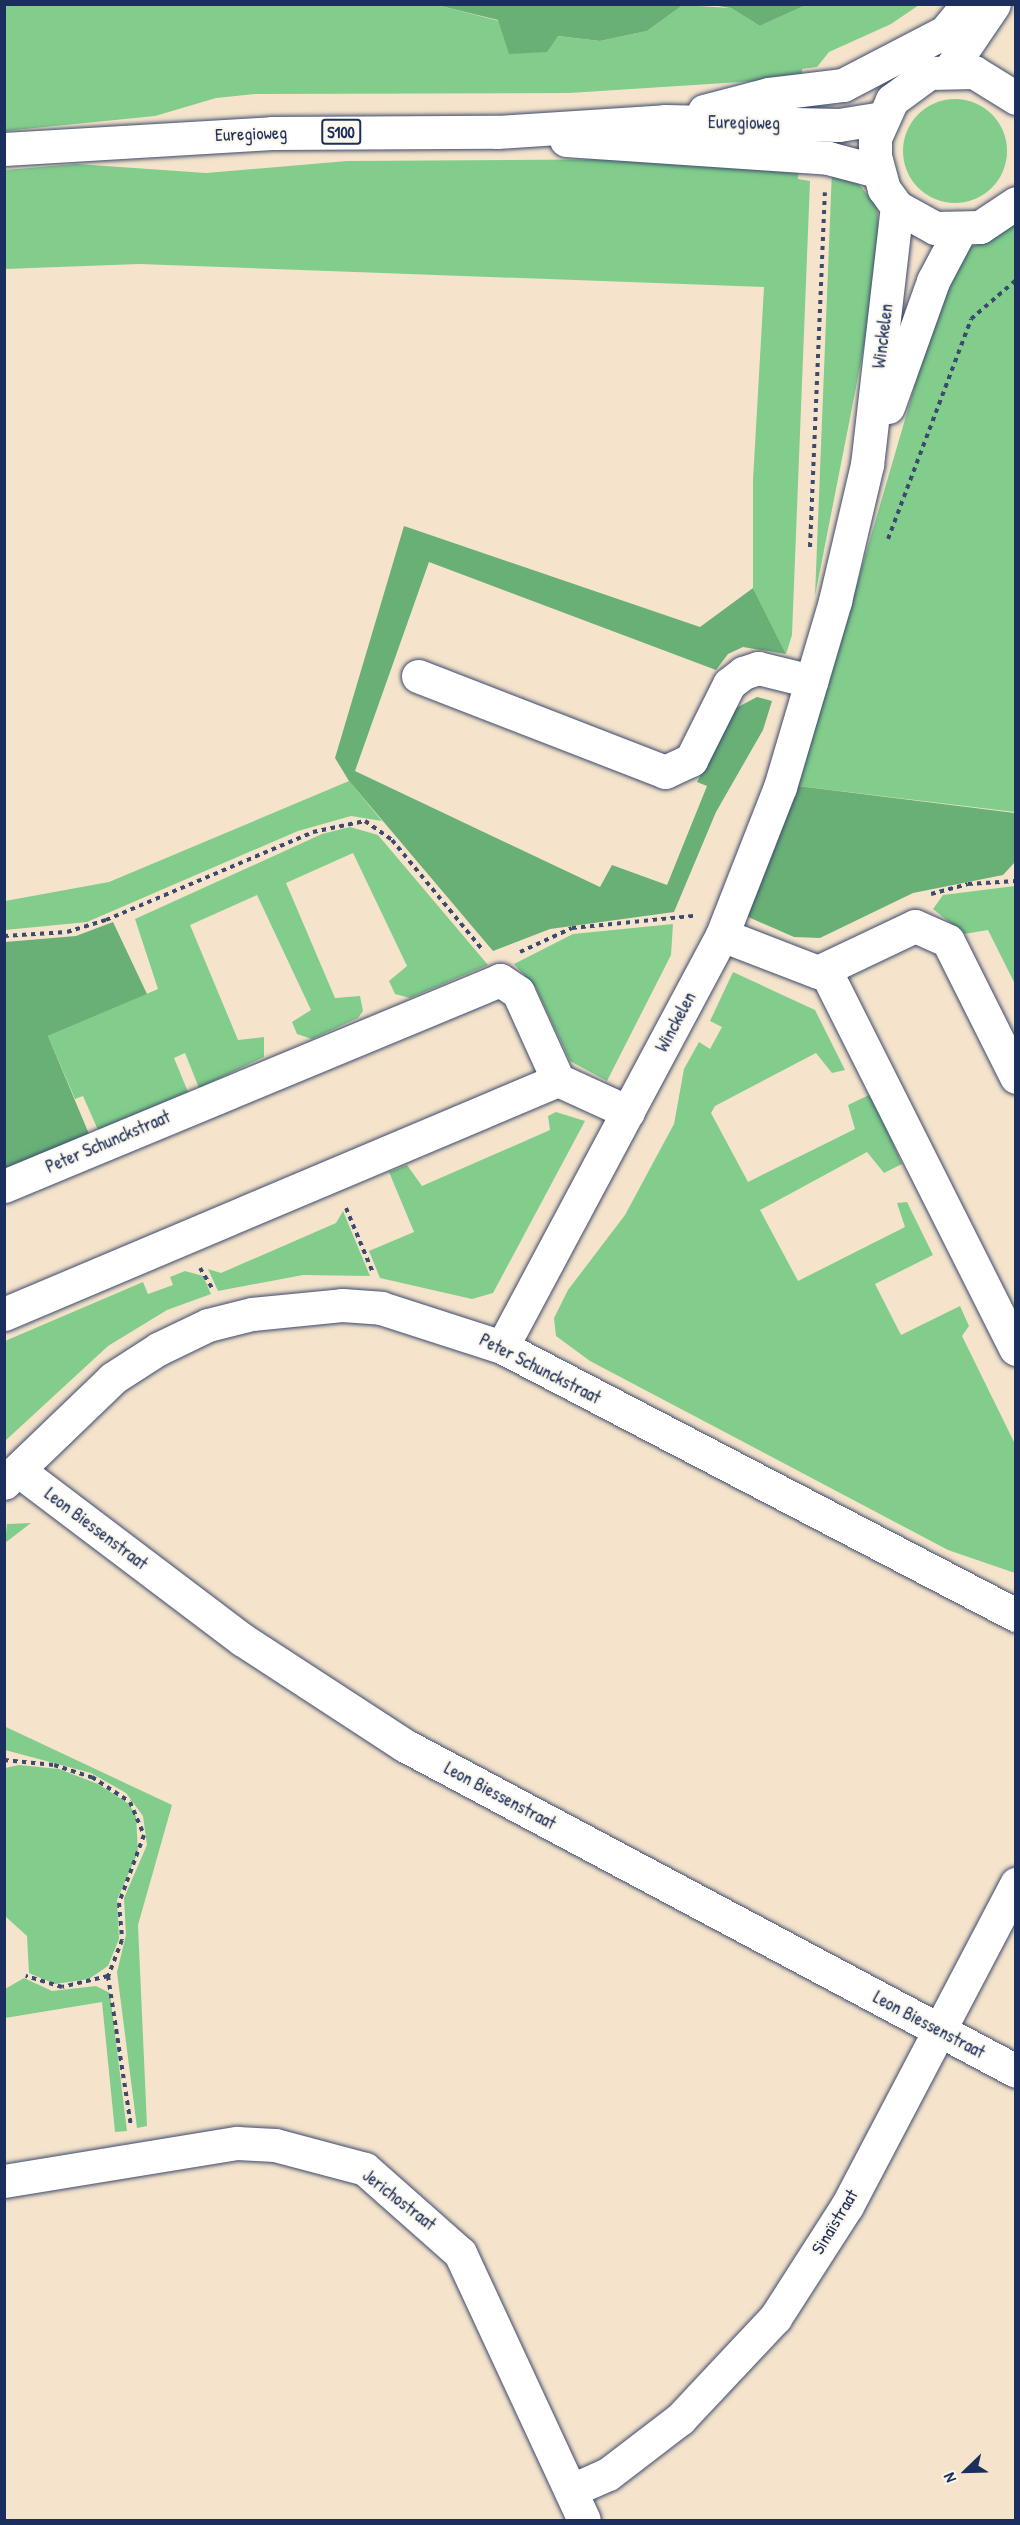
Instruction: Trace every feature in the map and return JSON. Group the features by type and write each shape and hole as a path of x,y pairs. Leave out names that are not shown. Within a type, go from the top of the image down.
{"street":[{"path":"665,122 769,94 843,85 945,32 968,4"},
{"path":"950,69 994,4"},
{"path":"1014,88 974,72 950,69 909,84 882,118 875,138 876,171 897,207 935,228 960,230 998,219 1016,203"},
{"name":"Euregioweg","path":"4,149 261,133 497,132 665,122 838,125 882,118"},
{"name":"Euregioweg","path":"497,132 606,146 828,158 876,171"},
{"name":"Winckelen","path":"867,465 897,207"},
{"name":"Winckelen","path":"501,1347 628,1112 725,925 780,787 811,681 867,465 933,280 960,230"},
{"path":"418,676 665,772 691,760 729,684 743,673 758,668 811,681"},
{"path":"725,925 812,971 825,970 915,926 948,941 1016,1077"},
{"path":"825,970 1016,1349"},
{"name":"Peter Schunckstraat","path":"4,1186 500,980 519,992 558,1080"},
{"path":"4,1314 558,1080 628,1112"},
{"name":"Peter Schunckstraat","path":"11,1476 113,1378 158,1348 227,1320 294,1308 388,1310 501,1347 1016,1615"},
{"name":"Leon Biessenstraat","path":"11,1476 324,1696 404,1745 1016,2071"},
{"name":"Sinaïstraat","path":"572,2490 608,2474 680,2419 775,2318 847,2206 1016,1884"},
{"name":"Jerichostraat","path":"4,2181 237,2144 276,2145 365,2169 460,2253 585,2520"}],"path":[{"path":"810,551 828,158"},
{"path":"885,548 971,320 1016,280"},
{"path":"4,936 56,934 96,923 313,832 365,821 392,840 486,954"},
{"path":"514,954 572,928 725,925"},
{"path":"333,1175 388,1310"},
{"path":"166,1246 205,1271 227,1320"},
{"path":"4,1760 72,1769 116,1790 136,1809 143,1846 119,1903 122,1940 108,1976 135,2159"},
{"path":"26,1976 62,1987 108,1976"}],"green space":[{"path":"4,5 437,5 557,36 600,41 647,31 683,5 731,8 760,26 806,5 919,5 891,24 829,52 817,67 802,69 802,78 569,93 255,94 216,98 155,116 5,131"},
{"path":"437,5 683,5 647,31 600,41 558,36 547,52 509,54 498,20"},
{"path":"712,5 806,5 760,26 731,8"},
{"path":"955,99 975,103 992,114 1003,131 1007,151 1003,171 992,188 975,199 955,203 935,199 918,188 907,171 903,151 907,131 918,114 935,103"},
{"path":"643,159 799,168 798,179 810,181 792,635 786,654 753,588 753,480 764,287 139,264 5,269 5,170 77,164 206,173 347,161"},
{"path":"832,170 856,181 877,206 881,260 815,596"},
{"path":"1015,223 1015,812 798,786 946,279 968,249"},
{"path":"404,526 700,627 753,588 786,654 743,647 728,654 716,670 429,562 355,771 600,887 612,865 667,885 707,786 697,782 736,708 757,697 772,701 763,730 716,812 674,912 550,929 493,951 349,781 335,758"},
{"path":"349,781 382,821 351,816 298,831 87,922 5,930 5,901 109,882"},
{"path":"798,786 1015,813 1015,862 1003,875 913,893 820,938 794,937 746,916"},
{"path":"350,827 378,835 488,965 410,998 395,994 389,981 407,966 353,853 286,883 335,998 360,996 363,1011 358,1018 312,1039 297,1034 292,1022 311,1010 257,895 190,925 238,1040 264,1037 264,1057 199,1088 185,1053 174,1058 188,1092 98,1130 83,1096 75,1099 48,1036 158,989 135,919 322,834"},
{"path":"1015,886 1015,984 988,930 964,934 933,909 943,895"},
{"path":"113,922 147,994 48,1036 89,1134 5,1170 5,942 76,936"},
{"path":"673,924 671,955 607,1081 570,1061 536,988 514,964 573,934"},
{"path":"733,972 815,1010 845,1070 832,1073 816,1053 715,1106 711,1113 748,1182 855,1129 848,1105 871,1094 902,1164 884,1173 867,1152 760,1210 798,1281 905,1227 897,1203 907,1202 933,1255 875,1284 901,1335 960,1306 969,1326 962,1336 1015,1444 1015,1573 948,1550 590,1361 556,1336 554,1318 568,1290 625,1215 674,1124 684,1069 699,1042 710,1049 722,1027 710,1021"},
{"path":"556,1112 585,1121 493,1293 472,1299 380,1278 369,1251 414,1232 389,1172 407,1165 422,1186 550,1130 548,1116"},
{"path":"343,1211 370,1276 303,1275 218,1291 208,1269 221,1273 336,1223"},
{"path":"185,1271 203,1276 211,1294 167,1310 108,1346 5,1441 5,1341 143,1282 148,1294 173,1285 170,1277"},
{"path":"31,1523 5,1543 7,1524"},
{"path":"4,1705 6,1727 172,1805 138,1925 147,2126 137,2128 117,1972 126,1935 124,1898 147,1845 143,1816 126,1793 91,1773 5,1750"},
{"path":"19,1765 59,1769 98,1784 129,1804 136,1816 138,1852 117,1900 119,1939 108,1966 89,1979 55,1984 29,1973 27,1936 5,1916 5,1768"},
{"path":"24,1978 52,1991 96,1986 110,1993 127,2131 115,2132 102,2002 5,2018 5,1989"}]}
